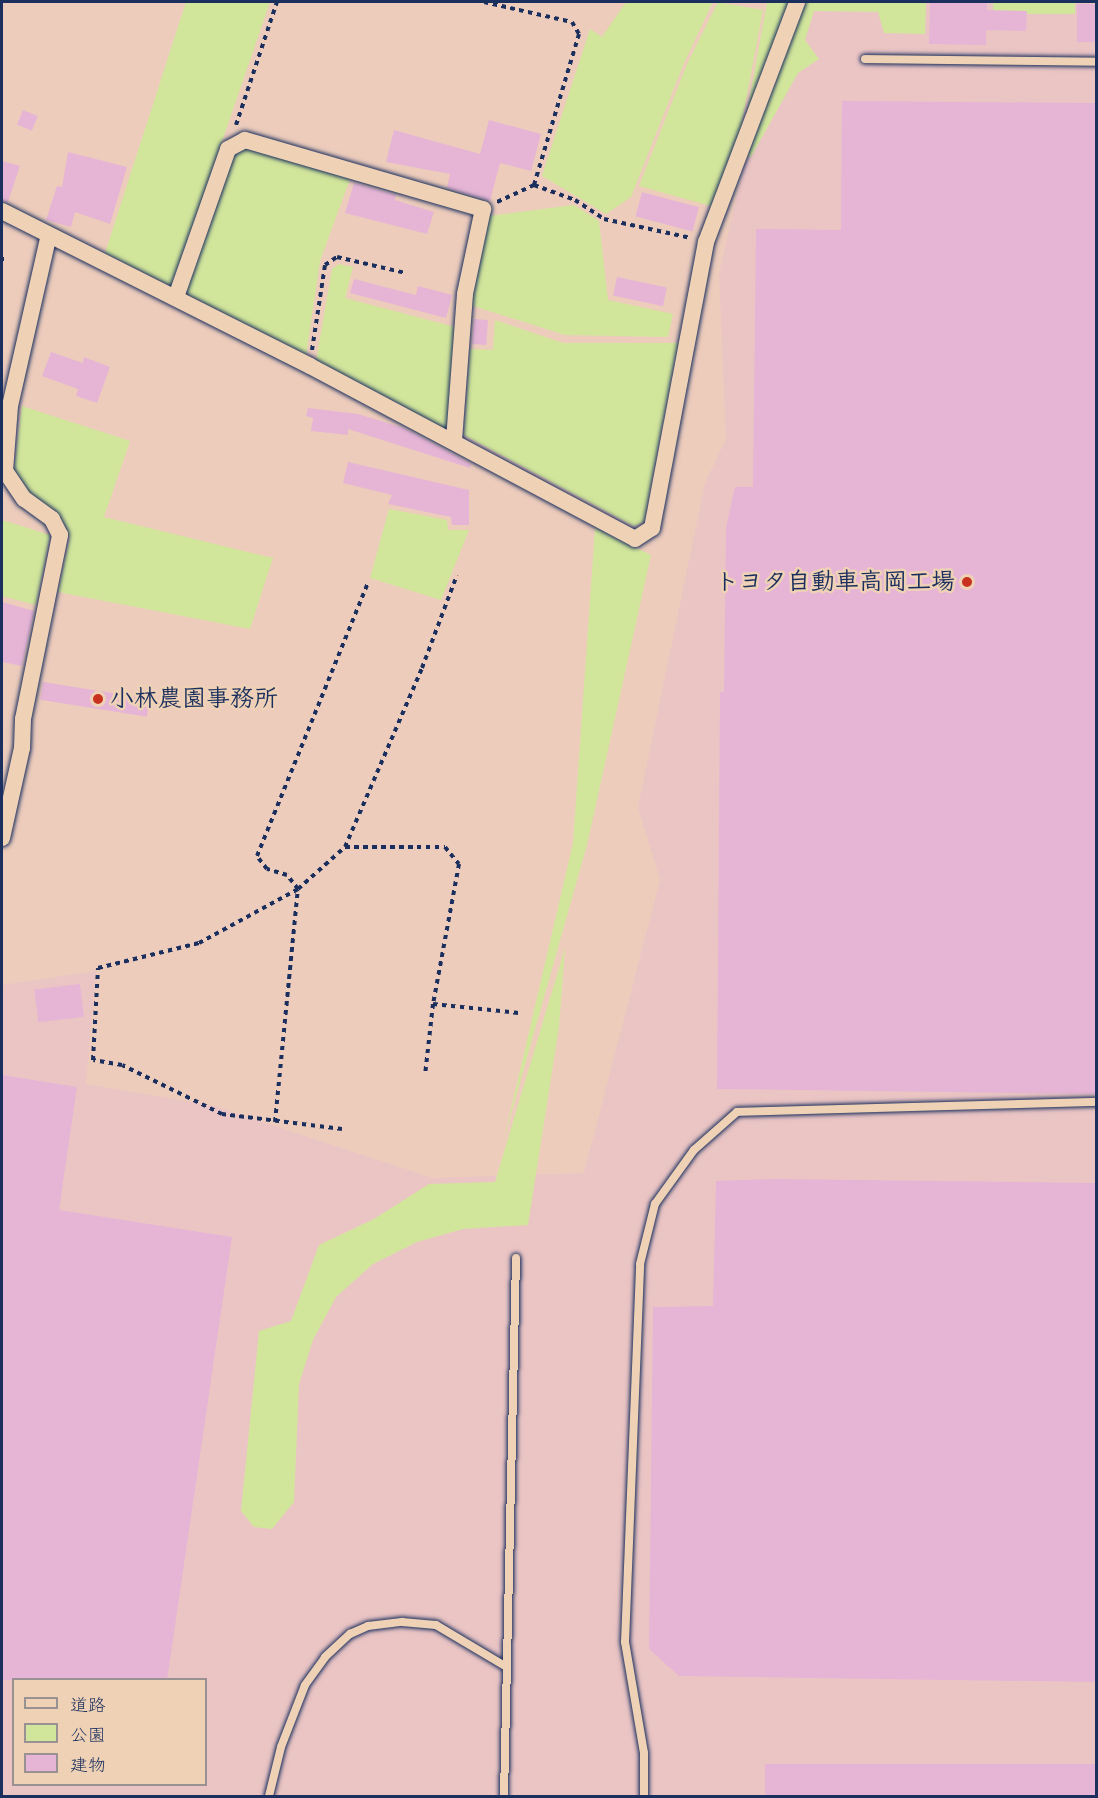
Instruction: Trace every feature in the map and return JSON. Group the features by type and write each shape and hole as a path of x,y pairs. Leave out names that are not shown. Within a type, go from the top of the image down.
{"street":[{"path":"2,211 310,366 635,538 652,528 706,242 797,2"},
{"path":"176,297 228,149 245,140 483,209 465,294 454,442"},
{"path":"2,838 22,748 23,719 60,535 52,519 24,499 5,471 10,406 49,235"}],"lane":[{"path":"866,59 1096,62"},
{"path":"644,1797 644,1753 625,1642 640,1264 655,1204 694,1150 737,1113 1096,1102"},
{"path":"504,1797 505,1666 516,1258"},
{"path":"269,1797 281,1747 305,1685 325,1657 350,1634 368,1626 390,1623 436,1625 505,1666"}],"path":[{"path":"228,149 277,2"},
{"path":"484,2 572,22 579,34 534,185"},
{"path":"483,209 534,185 575,200 604,219 706,242"},
{"path":"310,366 325,265 337,257 406,273"},
{"path":"342,1129 222,1114 122,1065 93,1060 98,968 199,943 298,889 345,846 422,668 458,575"},
{"path":"275,1122 298,889 287,875 267,869 257,856 368,582"},
{"path":"345,846 445,847 459,864 433,1004 425,1076"},
{"path":"433,1004 519,1013"}],"shaded area":[{"path":"793,2 1096,2 1096,1796 2,1796 2,985 96,971 86,1084 215,1106 433,1178 584,1173 660,880 638,807 705,483 726,439 719,274 744,164"}],"green space":[{"path":"186,2 270,2 172,287 105,253"},
{"path":"626,2 713,2 684,63 631,197 606,214 542,176 590,29 602,37"},
{"path":"718,2 763,10 739,137 711,206 639,186 687,64"},
{"path":"767,2 789,2 745,123"},
{"path":"803,2 926,2 925,34 884,33 878,12 814,11 805,40 819,59 798,73 751,157 746,155"},
{"path":"993,2 1075,2 1075,14 993,14"},
{"path":"246,147 350,179 320,261 306,356 184,293 233,154"},
{"path":"574,205 599,221 608,300 673,314 668,337 565,335 470,305 488,216"},
{"path":"339,264 353,267 345,298 455,327 447,430 316,361 332,269"},
{"path":"495,320 563,343 678,343 644,522 634,526 464,435 470,349 493,350"},
{"path":"22,406 130,441 104,517 273,558 250,629 58,592 70,537 57,512 29,493 14,469"},
{"path":"389,509 447,520 448,530 469,530 441,600 370,578"},
{"path":"2,520 50,535 36,605 2,596"},
{"path":"595,528 651,555 587,845 504,1139 573,843"},
{"path":"565,948 559,1027 528,1225 463,1229 417,1242 373,1264 336,1297 313,1340 299,1384 294,1502 272,1529 254,1527 241,1511 259,1331 291,1321 319,1245 374,1219 429,1184 495,1182"}],"building":[{"path":"930,2 987,2 987,10 1027,11 1026,31 986,30 986,45 929,44"},
{"path":"1077,4 1096,4 1096,42 1077,42"},
{"name":"トヨタ自動車高岡工場","path":"842,101 1096,103 1096,1094 717,1089 720,692 724,692 726,528 735,487 753,487 756,229 841,230"},
{"path":"23,110 38,116 32,131 17,125"},
{"path":"489,120 541,134 531,171 500,163 490,201 447,188 450,174 386,162 394,130 480,154"},
{"path":"68,152 127,167 110,224 75,212 71,227 46,220 57,186 62,187"},
{"path":"2,161 20,166 8,202 2,201"},
{"path":"354,183 396,195 395,200 434,212 427,234 345,213"},
{"path":"642,192 699,207 693,231 636,216"},
{"path":"617,277 667,288 663,306 613,296"},
{"path":"354,279 416,295 418,286 452,295 446,318 350,293"},
{"path":"474,319 488,320 486,345 472,344"},
{"path":"51,352 83,363 84,357 110,367 97,403 76,396 78,389 42,376"},
{"path":"308,408 358,414 404,428 471,464 470,468 348,429 348,435 311,431 313,418 306,416"},
{"path":"348,462 469,490 469,525 452,525 451,517 388,504 392,495 343,483"},
{"path":"2,602 34,611 22,666 2,662"},
{"path":"43,682 150,699 147,717 40,700"},
{"path":"80,984 84,1017 38,1022 34,990"},
{"path":"2,1075 77,1087 59,1210 232,1237 167,1678 12,1678 12,1680 2,1680"},
{"path":"775,1179 1096,1183 1096,1682 679,1676 649,1649 653,1307 713,1306 716,1181"},
{"path":"765,1764 1096,1764 1096,1796 765,1796"}],"place":[{"name":"トヨタ自動車高岡工場","path":"967,582"},
{"name":"小林農園事務所","path":"98,699"}]}
